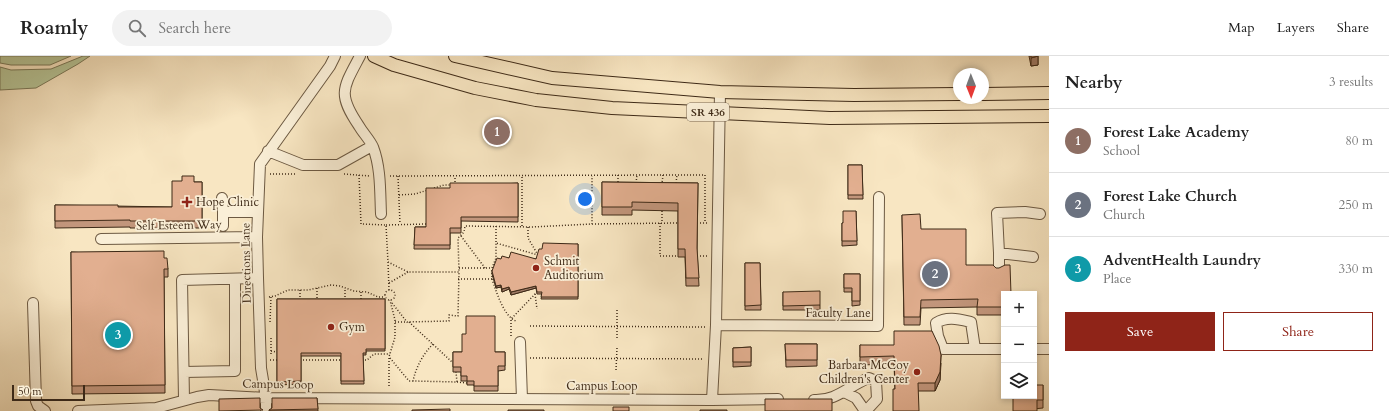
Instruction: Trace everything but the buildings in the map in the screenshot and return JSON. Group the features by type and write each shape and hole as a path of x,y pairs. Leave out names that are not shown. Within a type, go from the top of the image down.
{"main road":[{"name":"SR 436","path":"374,56 394,65 475,88 536,100 612,108 830,118 1049,116"},
{"name":"SR 436","path":"455,56 552,78 720,92 854,95 953,94"},
{"path":"989,94 1049,93"}],"lane":[{"name":"Directions Lane","path":"266,411 266,398 261,368 258,278 257,236 260,164 330,66 335,56"},
{"path":"360,56 346,83 344,97 349,112 372,146 379,165 381,214"},
{"path":"712,400 716,325 720,92"},
{"path":"268,152 303,165 338,165 372,146"},
{"name":"Faculty Lane","path":"716,325 878,326 879,197"},
{"path":"222,198 223,226"},
{"path":"223,212 258,212"},
{"path":"999,270 997,212 1025,212 1040,214"},
{"name":"Self Esteem Way","path":"101,239 257,236"},
{"path":"999,253 1033,257"},
{"path":"184,400 182,280 258,278"},
{"path":"184,372 235,371 235,279"},
{"path":"33,303 36,401 38,406 45,411"},
{"path":"975,349 971,322 956,318 942,319 936,323 938,336 943,349 975,349 1001,349"},
{"path":"520,342 522,399"},
{"path":"1037,349 1049,349"},
{"path":"804,400 825,400 844,392 855,383 868,378 876,381 877,399 866,411 856,398 844,392"},
{"name":"Campus Loop","path":"78,411 156,408 209,395 266,398 790,400"}],"path":[{"path":"359,175 361,224 426,224"},
{"path":"676,183 677,175"},
{"path":"386,176 705,175 705,223"},
{"path":"398,176 400,224"},
{"path":"399,195 415,194 444,185 455,185 456,176"},
{"path":"522,176 522,227"},
{"path":"592,176 592,224"},
{"path":"618,176 618,187"},
{"path":"636,176 636,189"},
{"path":"662,176 662,189"},
{"path":"662,211 660,256 678,256"},
{"path":"395,322 449,321 449,315 458,316 458,238 464,232 465,226 528,227 592,224 678,223"},
{"path":"385,297 385,293 389,290 386,225"},
{"path":"496,226 496,258 492,268 492,279 497,296 511,319 516,321"},
{"path":"496,243 538,255 528,238 528,227"},
{"path":"461,236 486,268"},
{"path":"388,262 408,272 459,272"},
{"path":"458,268 492,268"},
{"path":"389,283 408,272"},
{"path":"458,279 492,279"},
{"path":"259,297 271,297 288,290 317,288 331,284 361,291 378,297 385,297 387,300 390,300 408,322 452,362"},
{"path":"317,288 318,302"},
{"path":"345,288 345,302"},
{"path":"300,290 300,302"},
{"path":"389,290 395,295 390,300"},
{"path":"361,291 361,302"},
{"path":"511,319 536,293 537,309"},
{"path":"269,328 271,317 271,297"},
{"path":"389,386 390,355 395,337 395,322 392,303"},
{"path":"617,310 617,338"},
{"path":"530,326 710,327 716,325"},
{"path":"270,336 271,360"},
{"path":"413,381 415,372 424,354 433,344"},
{"path":"616,348 616,370"},
{"path":"271,352 277,352"},
{"path":"530,358 705,359 705,353"},
{"path":"359,360 367,360 374,354 390,355"},
{"path":"390,355 409,381 467,382"},
{"path":"261,360 279,360"},
{"path":"295,360 343,360"},
{"path":"456,372 457,382"}],"green space":[{"path":"0,56 71,56 50,65 11,65 0,63"},
{"path":"83,56 90,56 36,88 0,90 0,67 11,70 51,69"}],"place":[{"name":"Forest Lake Academy","path":"497,132"},
{"name":"Hope Clinic","path":"187,202"},
{"name":"Schmit Auditorium","path":"536,268"},
{"name":"Forest Lake Church","path":"935,274"},
{"name":"Gym","path":"331,327"},
{"name":"AdventHealth Laundry","path":"118,335"},
{"name":"Barbara McCoy Children's Center","path":"917,372"}]}
